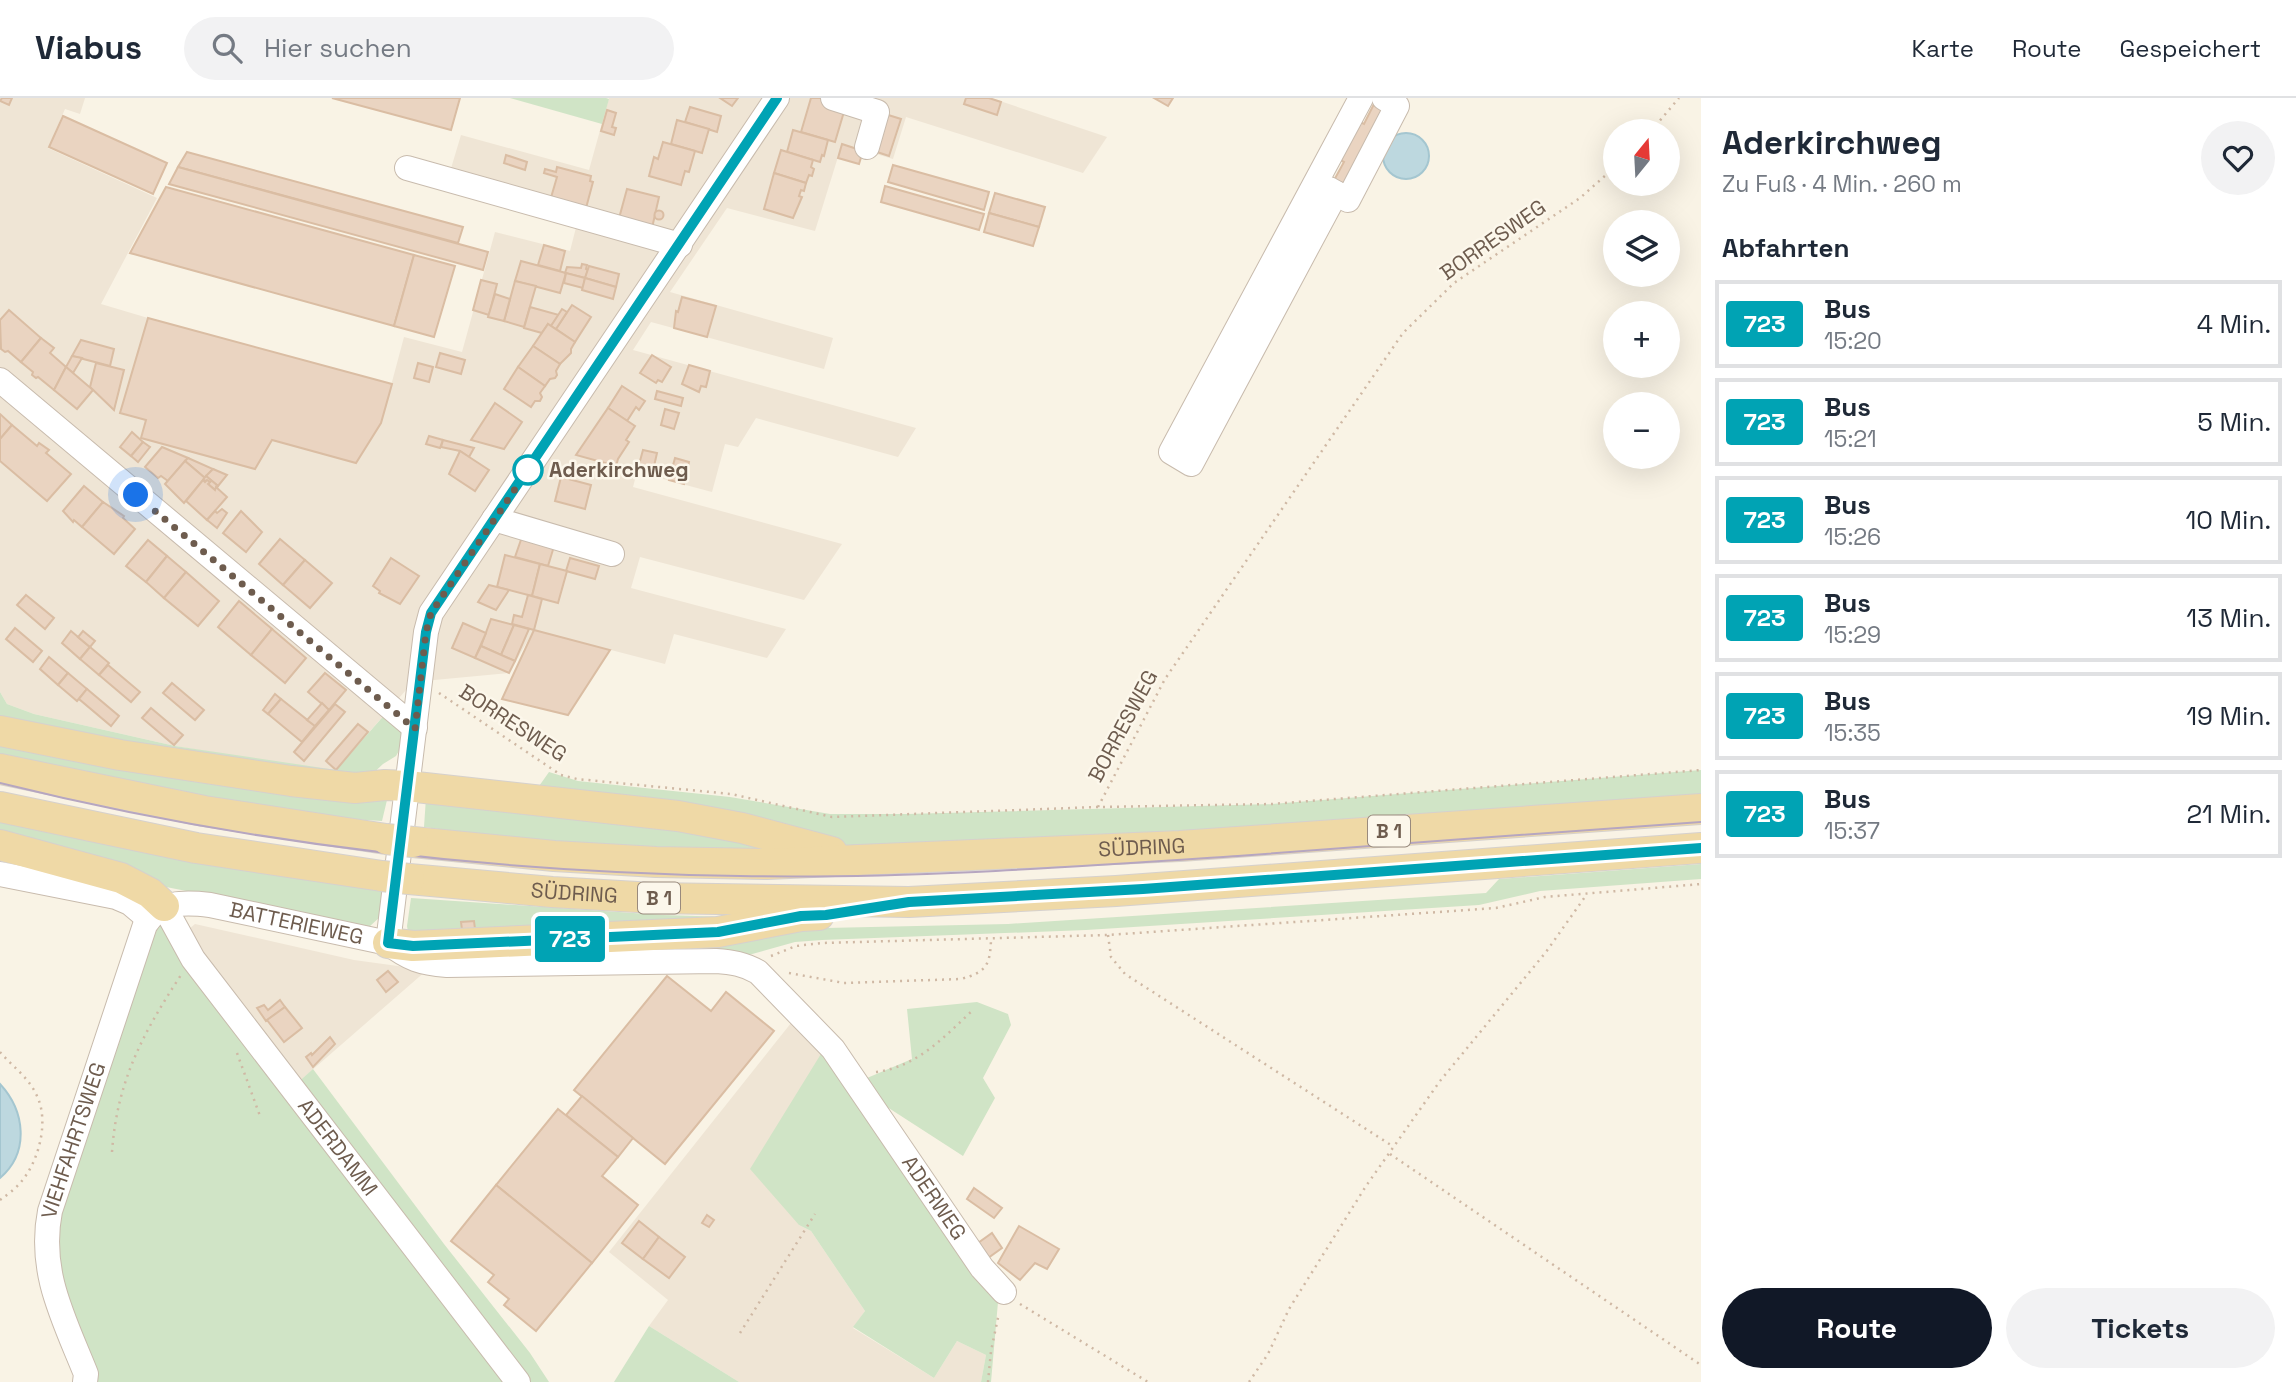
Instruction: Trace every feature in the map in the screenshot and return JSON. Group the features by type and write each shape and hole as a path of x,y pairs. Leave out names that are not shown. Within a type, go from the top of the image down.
{"main road":[{"path":"0,732 120,755 291,781 355,788 407,786 678,816 742,828 870,860"},
{"name":"SÜDRING","path":"0,769 191,809 400,840 554,856 656,862 767,864 1180,846 1701,809"},
{"name":"SÜDRING","path":"0,807 196,848 396,878 654,898 909,902 1130,890 1701,848"},
{"path":"0,845 121,878 150,893 157,913"},
{"path":"388,943 413,946 718,932 801,916 826,915 909,902"}],"street":[{"path":"388,943 426,632 431,613 776,98"},
{"path":"833,98 877,112 867,147"},
{"path":"1326,187 1171,452 1191,464 1326,187 1361,98"},
{"path":"1326,187 1348,200 1397,106 1384,98"},
{"path":"407,167 680,244"},
{"path":"0,380 415,729"},
{"path":"494,519 612,554"},
{"path":"0,874 116,897 157,913"},
{"name":"BATTERIEWEG","path":"157,913 192,903 210,905 388,943 406,957 426,964 716,961 735,962 758,972"},
{"name":"ADERDAMM","path":"157,913 518,1382"},
{"name":"VIEHFAHRTSWEG","path":"85,1382 86,1374 52,1289 46,1234 58,1185 138,942 157,913"},
{"name":"ADERWEG","path":"758,972 833,1049 982,1268 1004,1292"}],"path":[{"path":"1661,119 1679,98"},
{"name":"BORRESWEG","path":"421,681 551,769 577,779 731,794 832,817 1098,807 1165,679 1403,333 1454,283 1580,198 1603,178"},
{"path":"1098,807 1272,804 1701,770"},
{"path":"758,972 770,956 796,946 822,943 1108,935 1496,908 1545,897 1701,884"},
{"path":"1249,1382 1268,1354 1289,1309 1366,1186 1440,1081 1546,952 1587,894"},
{"path":"1108,935 1111,957 1125,974 1394,1148"},
{"path":"758,972 778,971 844,983 961,979 979,974 990,958 991,940"},
{"path":"112,1152 114,1121 140,1042 193,959"},
{"path":"849,1073 895,1070 915,1061 973,1010"},
{"path":"0,1052 24,1076 37,1095 43,1123 40,1142 22,1181 0,1200"},
{"path":"1390,1154 1701,1365"},
{"path":"740,1333 815,1214"},
{"path":"988,1382 996,1323 1004,1292 1026,1309 1148,1382"}],"shaded area":[{"path":"0,98 85,98 80,114 65,109 48,148 157,198 101,304 148,318 120,413 146,420 141,438 254,469 272,440 356,463 381,423 404,337 462,352 495,232 570,251 580,212 449,175 461,135 589,170 609,98 991,98 1107,137 1083,173 906,117 893,159 842,144 815,231 727,208 670,292 833,338 824,369 651,322 633,350 916,428 898,457 756,418 738,447 725,444 712,492 637,472 633,487 842,544 804,600 640,557 631,588 786,629 767,658 674,634 665,664 534,630 509,673 413,682 336,770 175,746 34,714 7,704 0,692"},
{"path":"195,924 354,960 427,970 295,1085 196,957 189,929"},
{"path":"795,1018 824,1049 799,1225 811,1231 865,1311 853,1328 934,1378 957,1341 986,1355 981,1382 739,1382 649,1326 668,1300 609,1252"}],"green space":[{"path":"510,98 606,98 609,99 602,124"},
{"path":"0,692 7,704 34,714 175,746 336,770 387,712 400,722 405,740 396,756 368,778 387,800 382,821 284,815 0,758"},
{"path":"1701,770 1701,800 869,854 554,845 424,827 427,783 537,789 549,772 578,781 730,797 830,814 907,814 1272,804"},
{"path":"0,816 383,883 381,916 369,927 161,886 0,871"},
{"path":"1701,864 1701,879 1540,891 1479,905 1086,930 822,940 795,942 745,956 476,960 780,929 1008,924 1486,893 1499,879"},
{"path":"411,898 663,915 762,918 408,932"},
{"path":"161,923 513,1382 98,1382 55,1270 54,1226 149,935"},
{"path":"977,1002 1008,1014 1011,1025 983,1078 995,1098 963,1156 867,1094 863,1085 867,1078 912,1059 907,1009"},
{"path":"824,1049 998,1302 991,1382 981,1382 986,1355 957,1341 934,1378 853,1327 865,1311 811,1231 799,1225 750,1169"},
{"path":"313,1069 444,1244 530,1353 549,1382 524,1382 295,1085"},
{"path":"649,1326 739,1382 614,1382"}],"water":[{"path":"1406,133 1422,140 1429,156 1422,172 1406,179 1390,172 1383,156 1390,140"},
{"path":"0,1084 15,1106 21,1131 16,1156 10,1168 0,1178"}],"building":[{"path":"2,98 12,98 9,105 0,101"},
{"path":"332,98 460,98 451,130"},
{"path":"720,98 738,98 732,106"},
{"path":"811,98 822,98 846,105 835,142 801,132"},
{"path":"966,98 989,98 1001,102 997,115 964,104"},
{"path":"1154,98 1173,98 1168,106"},
{"path":"1374,104 1388,112 1347,190 1333,182 1344,162 1336,158 1356,120 1364,124"},
{"path":"690,107 721,116 717,132 685,122"},
{"path":"607,110 616,113 612,127 616,128 614,135 601,131"},
{"path":"885,114 901,119 889,156 874,151"},
{"path":"63,116 167,163 153,194 49,147"},
{"path":"677,120 709,129 702,153 671,144"},
{"path":"793,130 828,140 820,162 787,152"},
{"path":"663,142 695,151 689,172 685,171 681,185 649,176 654,157 658,159"},
{"path":"842,144 863,151 859,164 838,158"},
{"path":"781,150 813,160 812,176 809,175 806,183 774,173"},
{"path":"187,152 463,227 458,243 178,167"},
{"path":"506,155 527,162 525,170 504,163"},
{"path":"893,165 989,192 984,210 888,182"},
{"path":"178,167 488,252 483,270 169,184"},
{"path":"557,167 591,176 590,181 593,182 586,208 550,201 557,177 544,173 545,169 556,172"},
{"path":"774,173 806,183 804,191 801,190 799,196 802,197 793,218 764,209"},
{"path":"885,186 984,214 979,230 881,202"},
{"path":"166,187 414,255 394,326 130,253"},
{"path":"627,189 659,197 652,228 618,222"},
{"path":"995,193 1045,207 1039,227 989,213"},
{"path":"659,210 664,215 659,220 654,215"},
{"path":"989,213 1039,227 1033,246 984,232"},
{"path":"544,245 565,251 560,271 538,265"},
{"path":"414,255 455,266 434,337 394,326"},
{"path":"521,261 566,273 560,293 515,281"},
{"path":"582,264 587,265 585,278 565,273 567,267 581,268"},
{"path":"589,266 619,274 616,287 585,278"},
{"path":"566,273 585,278 583,288 564,283"},
{"path":"585,278 616,287 613,299 582,290"},
{"path":"481,280 497,284 489,315 473,310"},
{"path":"515,281 536,286 524,327 504,321"},
{"path":"495,294 510,299 504,321 488,317"},
{"path":"682,297 716,306 707,337 674,328 676,311 678,312"},
{"path":"572,305 591,317 575,342 556,329"},
{"path":"530,307 559,315 542,333 524,328"},
{"path":"562,309 567,312 556,329 551,326"},
{"path":"9,310 41,338 21,362 8,351 1,349 0,320"},
{"path":"148,318 392,384 381,423 356,463 272,440 255,469 141,438 146,420 120,413"},
{"path":"548,324 575,342 571,353 560,364 533,346"},
{"path":"41,338 54,348 50,353 66,367 54,390 32,375 33,372 21,362"},
{"path":"81,340 114,349 110,366 72,356"},
{"path":"533,346 560,364 555,378 550,379 545,386 518,367"},
{"path":"440,353 465,360 461,374 436,367"},
{"path":"652,355 671,367 662,382 658,380 656,383 640,373"},
{"path":"72,356 82,358 73,373 66,367"},
{"path":"96,363 124,370 114,410 90,387"},
{"path":"418,363 433,367 429,382 414,378"},
{"path":"689,365 710,371 706,387 701,386 699,392 682,384"},
{"path":"66,367 93,390 77,409 54,390"},
{"path":"518,367 545,386 540,393 540,401 535,401 531,407 504,389"},
{"path":"622,386 645,401 639,410 636,407 627,421 608,408"},
{"path":"657,391 683,398 681,406 655,399"},
{"path":"495,403 522,422 504,449 471,440"},
{"path":"608,408 635,426 626,440 629,442 616,466 576,455"},
{"path":"665,409 679,413 674,429 661,425"},
{"path":"0,414 12,425 0,439"},
{"path":"12,425 37,446 39,443 49,450 46,453 71,474 47,501 0,461 0,439"},
{"path":"132,432 143,442 131,456 120,447"},
{"path":"429,436 443,440 440,448 426,444"},
{"path":"443,440 474,448 469,457 460,451 441,447"},
{"path":"143,442 150,447 138,462 131,456"},
{"path":"162,447 188,458 168,481 161,476 158,478 145,467"},
{"path":"643,450 657,453 652,475 637,472"},
{"path":"460,451 489,470 475,491 449,474"},
{"path":"188,458 213,469 205,478 185,461"},
{"path":"675,458 689,462 684,484 669,480"},
{"path":"185,461 205,478 184,503 165,484"},
{"path":"213,469 227,475 218,486 206,476"},
{"path":"206,476 218,486 215,490 208,484 210,482 203,480"},
{"path":"561,477 591,485 585,509 555,501"},
{"path":"203,480 210,482 208,484 227,497 207,520 186,501"},
{"path":"84,486 103,502 82,527 63,511"},
{"path":"103,502 124,516 135,529 114,554 82,527"},
{"path":"222,509 227,513 217,528 207,520 215,511 217,513"},
{"path":"241,511 262,532 246,552 223,533"},
{"path":"523,534 555,543 548,566 515,557"},
{"path":"280,539 305,560 283,585 259,564"},
{"path":"148,540 167,556 146,582 126,566"},
{"path":"505,555 540,564 532,596 497,587"},
{"path":"167,556 186,572 164,598 146,582"},
{"path":"391,558 419,576 400,604 379,593 373,586"},
{"path":"570,558 599,566 595,579 566,571"},
{"path":"305,560 332,583 310,608 283,585"},
{"path":"540,564 567,571 558,603 532,596"},
{"path":"186,572 219,601 198,626 164,598"},
{"path":"489,585 509,590 496,610 478,602"},
{"path":"26,595 54,618 45,629 17,605"},
{"path":"528,595 542,599 534,630 512,624 514,615 522,617"},
{"path":"239,601 272,629 251,655 218,627"},
{"path":"491,619 514,625 501,655 481,646"},
{"path":"463,623 486,633 475,658 452,648"},
{"path":"514,625 529,629 515,661 501,655"},
{"path":"15,628 42,651 33,662 6,639"},
{"path":"272,629 306,658 285,683 251,655"},
{"path":"534,630 610,650 568,715 502,699"},
{"path":"71,631 90,647 80,659 62,643"},
{"path":"83,631 95,641 90,647 78,637"},
{"path":"481,646 515,661 509,673 475,658"},
{"path":"90,647 109,663 99,675 80,659"},
{"path":"49,657 68,673 58,685 40,669"},
{"path":"108,665 140,692 131,702 99,675"},
{"path":"68,673 87,689 77,701 58,685"},
{"path":"325,673 346,690 329,710 308,692"},
{"path":"172,683 204,710 195,720 163,693"},
{"path":"87,689 119,716 111,726 79,699"},
{"path":"275,694 281,699 268,714 263,710"},
{"path":"281,699 315,726 302,742 268,714"},
{"path":"322,703 329,710 315,726 307,720"},
{"path":"335,704 345,712 304,761 294,752"},
{"path":"151,708 183,735 174,745 142,718"},
{"path":"358,724 368,732 336,770 326,761"},
{"path":"474,921 475,929 462,930 461,922"},
{"path":"388,971 398,982 386,992 377,980"},
{"path":"667,976 711,1011 726,992 774,1031 665,1164 574,1090"},
{"path":"280,1000 285,1007 266,1021 257,1008 264,1005 268,1010"},
{"path":"285,1007 302,1028 284,1042 267,1020"},
{"path":"330,1037 335,1044 313,1067 306,1057 311,1053 312,1055"},
{"path":"582,1096 633,1138 618,1157 566,1115"},
{"path":"558,1109 618,1157 602,1176 638,1205 592,1263 496,1185"},
{"path":"496,1185 592,1263 536,1331 504,1305 509,1299 488,1282 494,1275 451,1241"},
{"path":"974,1188 1002,1208 994,1218 967,1199"},
{"path":"707,1215 714,1220 709,1227 702,1223"},
{"path":"639,1221 659,1237 643,1259 622,1243"},
{"path":"1019,1226 1059,1249 1047,1269 1035,1263 1020,1280 998,1263"},
{"path":"992,1233 1002,1248 988,1258 978,1243"},
{"path":"659,1237 685,1257 669,1278 643,1259"}],"tram line":[{"path":"0,783 182,822 367,850 554,868 740,876 865,876 1052,868 1701,822"}],"bus line":[{"name":"723","path":"777,98 431,613 426,632 388,943 413,946 718,932 801,916 826,915 909,902 1143,889 1701,848"}],"place":[{"name":"Aderkirchweg","path":"528,470"}],"route":[{"path":"136,495 415,729 426,632 431,613 528,470"}]}
